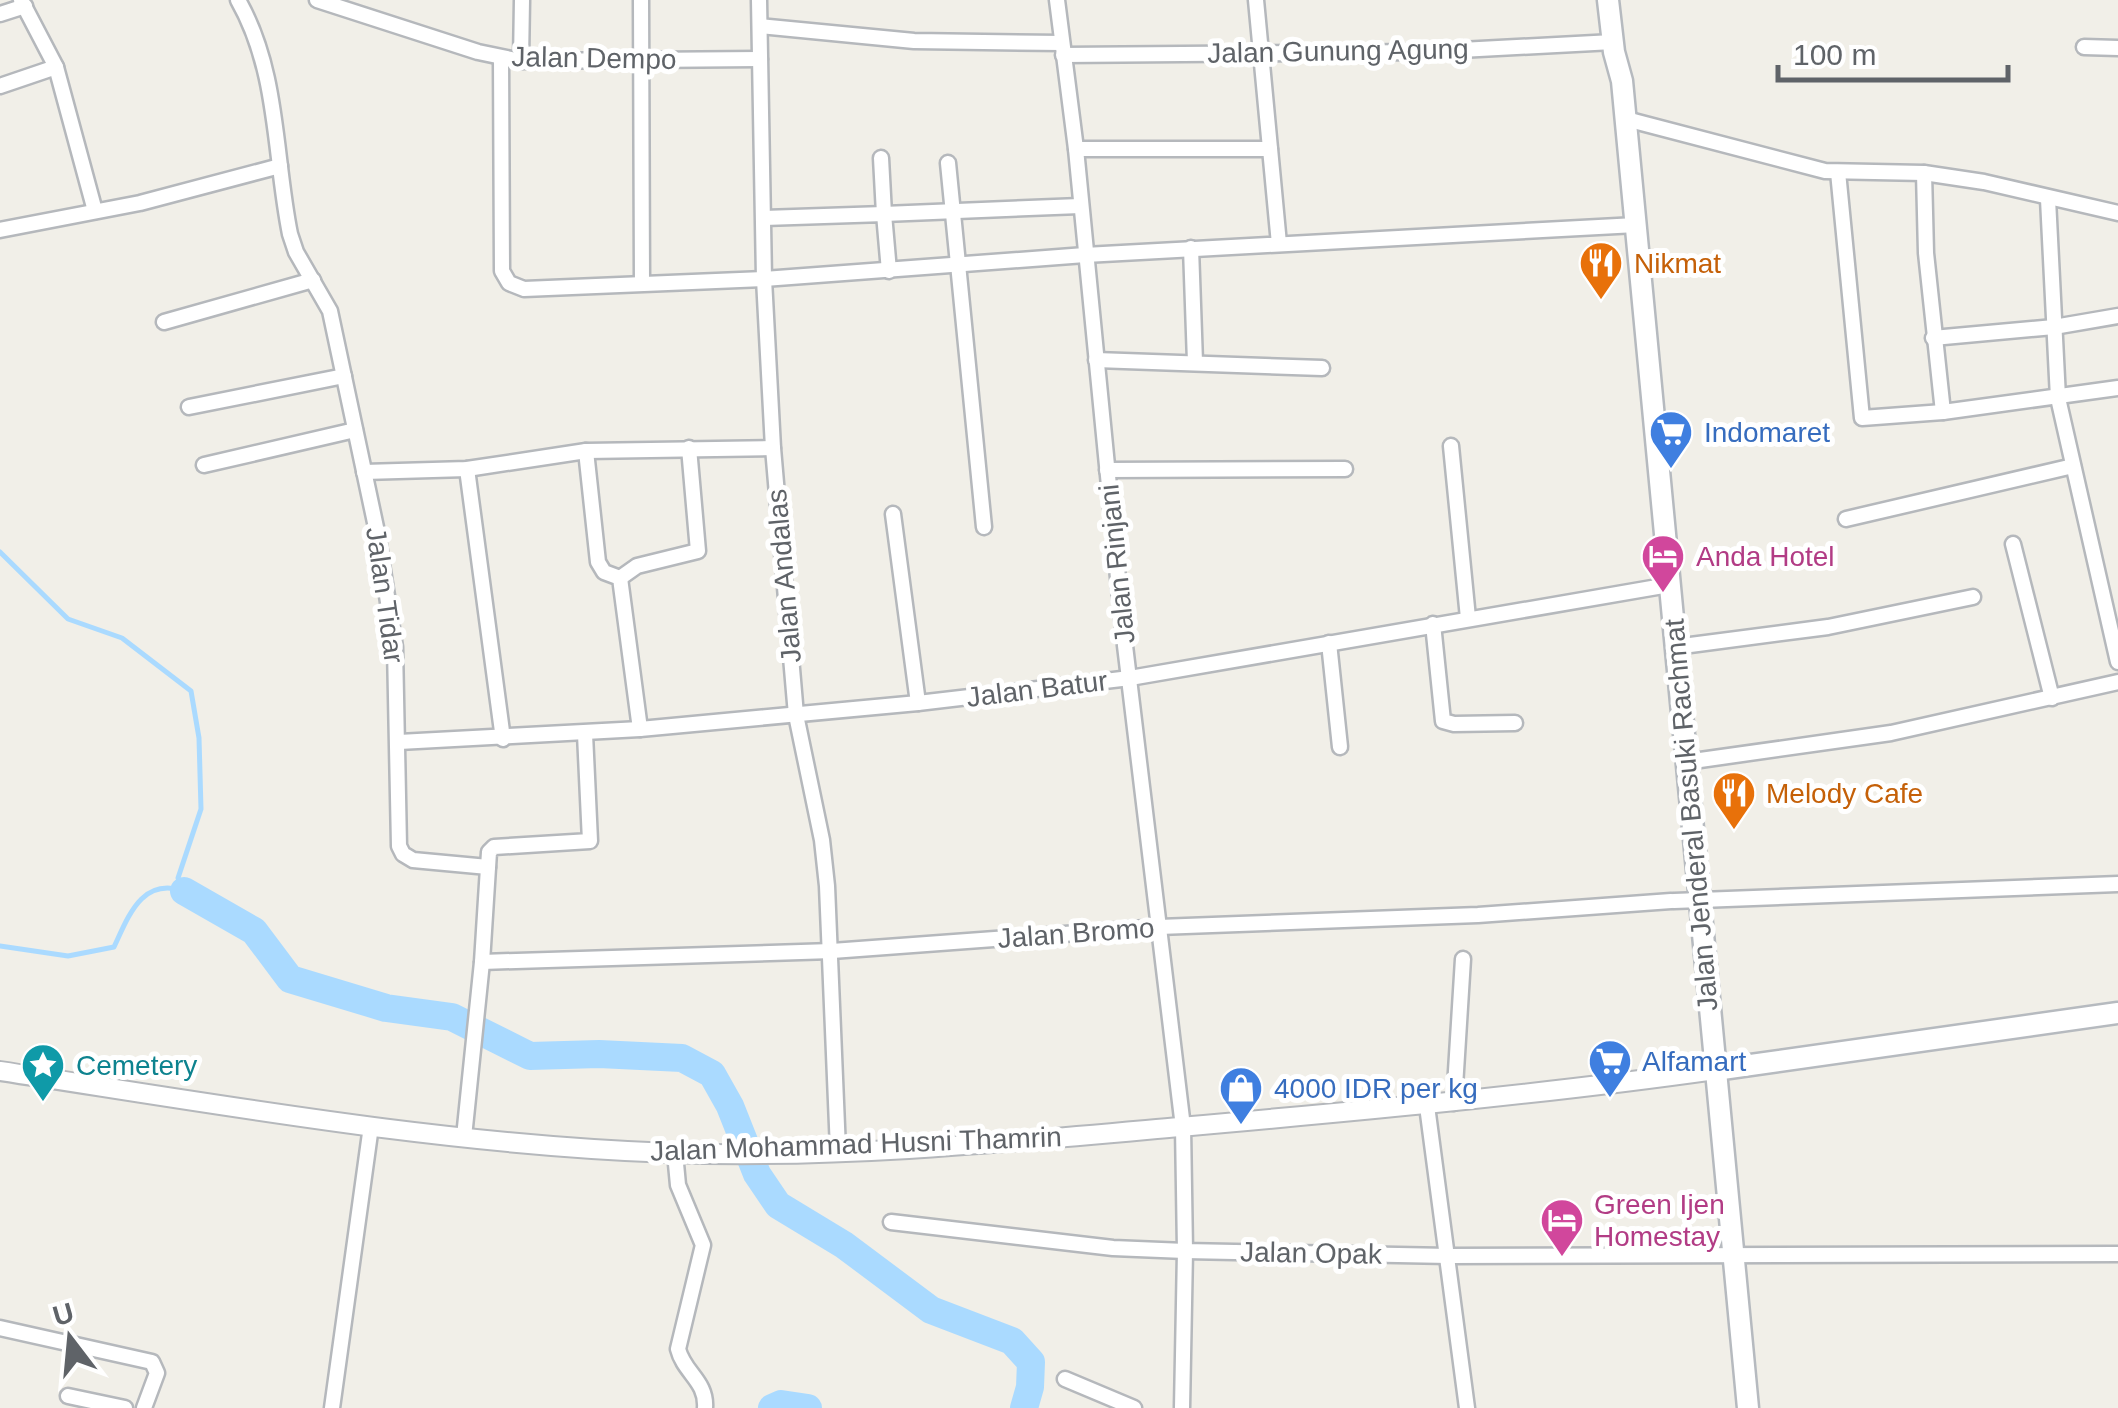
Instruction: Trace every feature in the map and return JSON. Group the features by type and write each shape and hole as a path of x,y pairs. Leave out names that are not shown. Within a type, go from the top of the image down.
{"main road":[{"name":"Jalan Jenderal Basuki Rachmat","path":"1608,0 1626,119 1748,1408"},
{"name":"Jalan Jenderal Basuki Rachmat","path":"1622,0 1626,51 1622,81"},
{"path":"1714,1070 2118,1013"}],"street":[{"name":"Jalan Tidar","path":"238,0 264,60 290,234 330,311 364,472 395,647 400,851 413,860 488,867"},
{"name":"Jalan Dempo","path":"316,0 521,61 760,60"},
{"path":"521,61 522,0"},
{"path":"642,0 642,283"},
{"name":"Jalan Andalas","path":"759,0 764,278 773,448 796,715 822,840 832,951 838,1150"},
{"name":"Jalan Rinjani","path":"1056,0 1076,149 1107,470 1183,1127 1186,1251 1182,1408"},
{"path":"1256,0 1279,244"},
{"path":"0,14 23,3 56,67 95,211"},
{"name":"Jalan Gunung Agung","path":"760,26 914,41 1062,49 1423,52 1613,42"},
{"path":"2084,47 2118,48"},
{"path":"501,58 502,271 508,283 524,289 889,271 1191,248 1636,225"},
{"path":"0,86 56,67"},
{"path":"1626,119 1838,172 1924,173 1984,182 2118,213"},
{"path":"1076,149 1270,149"},
{"path":"881,158 889,271"},
{"path":"948,163 984,528"},
{"path":"0,230 160,198 280,166"},
{"path":"1838,172 1862,418 1944,412 2118,388"},
{"path":"1924,173 1933,338 1944,412"},
{"path":"2048,199 2058,398 2118,662"},
{"path":"764,218 1080,206"},
{"path":"1191,248 1195,362"},
{"path":"164,322 314,280"},
{"path":"1933,338 2054,327 2118,316"},
{"path":"1096,360 1322,368"},
{"path":"188,407 344,376"},
{"path":"204,465 355,430"},
{"path":"1451,446 1468,618"},
{"path":"620,578 637,566 698,551 689,448"},
{"path":"364,472 467,469 586,451 773,448"},
{"path":"586,451 598,564 606,574 620,578"},
{"path":"1846,520 2073,466"},
{"path":"467,469 503,739"},
{"path":"1107,470 1345,469"},
{"path":"893,514 918,703"},
{"path":"2014,544 2052,698"},
{"path":"620,578 640,729"},
{"name":"Jalan Batur","path":"399,742 584,734 918,703 1130,678 1670,585"},
{"path":"1675,648 1814,630 1973,597"},
{"path":"1433,624 1443,721 1514,722"},
{"path":"1329,643 1340,746"},
{"path":"1686,762 1850,740 2118,682"},
{"path":"464,1136 489,852 494,847 586,843 592,839 584,734"},
{"name":"Jalan Bromo","path":"482,962 832,951 1159,927 2118,884"},
{"path":"1454,1102 1463,959"},
{"name":"Jalan Mohammad Husni Thamrin","path":"0,1070 371,1126 566,1148 758,1153 983,1144 1427,1106 1714,1070"},
{"path":"1427,1106 1467,1408"},
{"path":"333,1408 371,1126"},
{"path":"676,1153 681,1194 703,1245 678,1348 686,1367 702,1384 705,1408"},
{"name":"Jalan Opak","path":"891,1222 1094,1246 1186,1251 1449,1256 2118,1254"},
{"path":"0,1328 152,1362 157,1373 144,1408"},
{"path":"1065,1379 1134,1408"},
{"path":"68,1396 125,1408"}],"waterway":[{"path":"0,552 68,619 122,638 191,691 199,738 201,809 178,878 184,891"},
{"path":"0,946 68,956 114,947 132,912 147,894 157,889 184,891"},
{"path":"184,891 254,931 290,979 386,1008 452,1017 530,1056 682,1058 712,1074 730,1106 757,1174 778,1205 844,1245 931,1310 1012,1341 1031,1362 1024,1408"},
{"path":"772,1408 781,1404 808,1408"}],"place":[{"name":"Nikmat","path":"1601,301"},
{"name":"Indomaret","path":"1671,470"},
{"name":"Anda Hotel","path":"1663,594"},
{"name":"Melody Cafe","path":"1734,831"},
{"name":"Alfamart","path":"1610,1099"},
{"name":"Cemetery","path":"43,1103"},
{"name":"4000 IDR per kg","path":"1241,1126"},
{"name":"Green Ijen Homestay","path":"1562,1258"}]}
